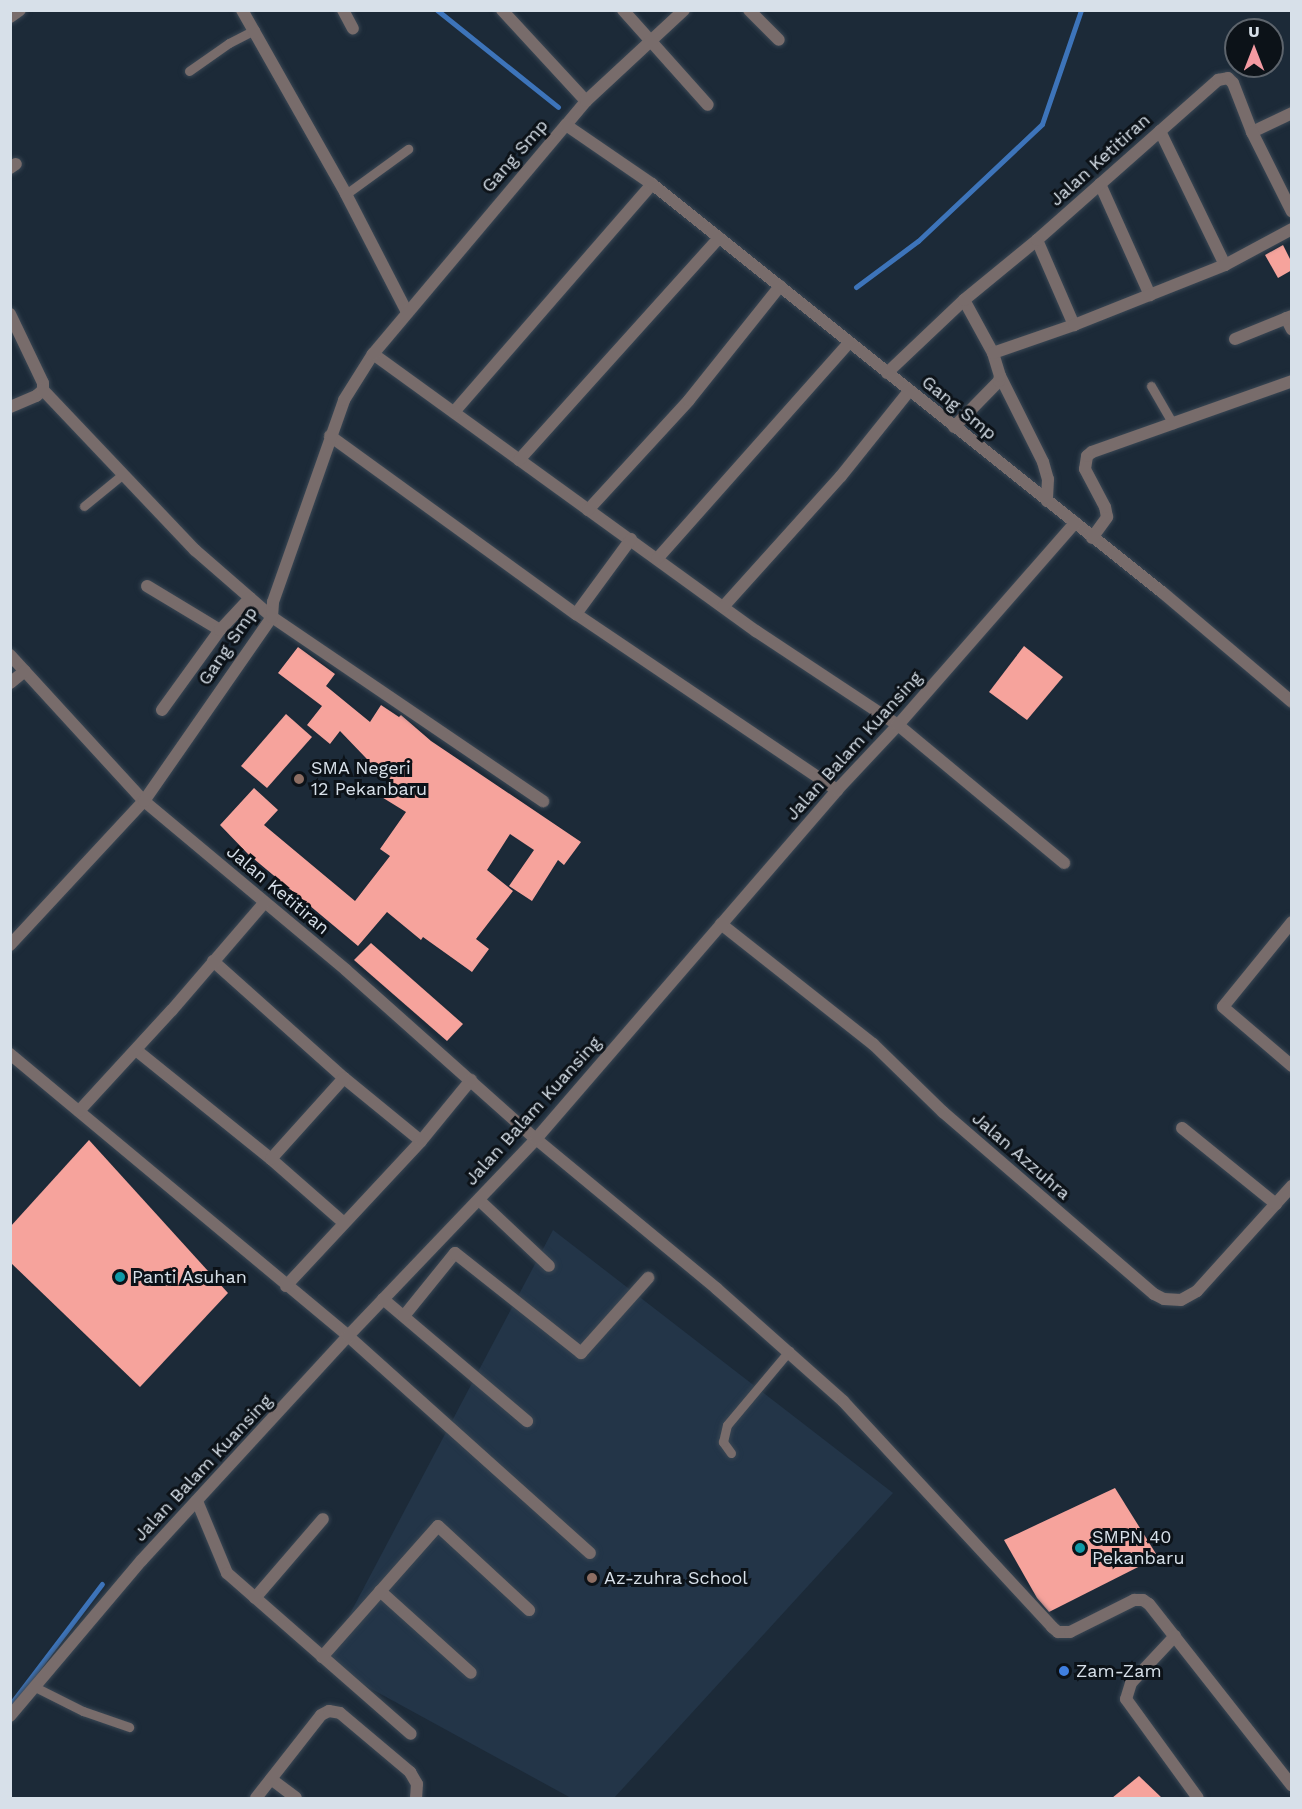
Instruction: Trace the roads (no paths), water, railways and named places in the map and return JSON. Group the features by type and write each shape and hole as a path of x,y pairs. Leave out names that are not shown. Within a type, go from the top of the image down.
{"street":[{"path":"10,17 20,10"},
{"path":"242,10 346,194 407,312"},
{"path":"343,10 353,29"},
{"path":"502,10 586,101"},
{"path":"623,10 708,105"},
{"path":"566,125 586,101 684,10"},
{"path":"749,10 779,40"},
{"name":"Jalan Ketitiran","path":"887,373 964,300 1037,240 1218,80 1228,78 1233,83 1252,132 1292,212"},
{"path":"1252,132 1292,113"},
{"name":"Gang Smp","path":"10,945 144,801 272,617 273,602 344,400 373,354 566,125 652,183 1162,592 1292,702"},
{"path":"1160,131 1225,266"},
{"path":"454,412 652,183"},
{"path":"1100,184 1149,295"},
{"path":"993,353 1074,325 1225,266 1292,229"},
{"path":"519,460 719,238"},
{"path":"1037,240 1074,325"},
{"path":"588,510 689,400 780,286"},
{"path":"964,300 993,353 1000,376 1043,462 1048,479 1047,501"},
{"path":"10,314 43,383 43,390 195,550 272,617 543,801"},
{"path":"1235,339 1289,317 1292,330"},
{"path":"657,559 849,343"},
{"path":"373,354 723,607 898,724 1064,863"},
{"path":"954,426 997,385 1000,376"},
{"path":"1092,538 1107,517 1105,507 1085,469 1087,456 1092,452 1292,381"},
{"path":"10,407 43,390"},
{"path":"723,607 841,476 909,391"},
{"path":"330,436 576,615 837,790"},
{"name":"Jalan Balam Kuansing","path":"10,1716 142,1560 348,1336 536,1139 837,790 1075,523"},
{"path":"576,615 631,539"},
{"path":"147,586 220,630"},
{"path":"162,710 220,630 250,598"},
{"name":"Jalan Ketitiran","path":"10,655 144,801 471,1080 536,1139 789,1351 871,1428 1052,1627 1064,1633 1076,1630 1128,1602 1139,1599 1149,1604 1176,1635"},
{"path":"10,683 25,671"},
{"path":"79,1111 136,1050 264,903"},
{"path":"1292,922 1222,1007 1292,1066"},
{"name":"Jalan Azzuhra","path":"721,924 873,1044 943,1112 1154,1294 1172,1301 1188,1297 1197,1291 1292,1186"},
{"path":"213,961 344,1078 421,1141"},
{"path":"136,1050 271,1159 344,1223"},
{"path":"10,1054 348,1336 590,1553"},
{"path":"271,1159 344,1078"},
{"path":"286,1286 421,1141 471,1080"},
{"path":"1182,1128 1276,1204"},
{"path":"478,1200 549,1266"},
{"path":"404,1316 454,1253 581,1353 648,1278"},
{"path":"383,1299 527,1421"},
{"path":"197,1501 227,1573 411,1734"},
{"path":"255,1598 323,1519"},
{"path":"322,1657 438,1526 529,1610"},
{"path":"380,1591 471,1673"},
{"path":"1198,1798 1126,1699 1131,1683 1176,1635 1292,1786"},
{"path":"256,1798 321,1715 334,1712 410,1772 417,1784 416,1798"},
{"path":"271,1779 296,1798"}],"lane":[{"path":"189,71 229,43 255,30"},
{"path":"346,194 408,149"},
{"path":"1151,386 1173,424"},
{"path":"84,506 123,474"},
{"path":"731,1453 723,1438 727,1425 789,1351"},
{"path":"34,1687 83,1712 129,1728"}],"waterway":[{"path":"437,10 558,107"},
{"path":"856,287 918,241 1042,124 1081,10"},
{"path":"10,1705 102,1584"}],"place":[{"name":"SMA Negeri 12 Pekanbaru","path":"299,779"},
{"name":"Panti Asuhan","path":"120,1277"},
{"name":"SMPN 40 Pekanbaru","path":"1080,1548"},
{"name":"Az-zuhra School","path":"592,1578"},
{"name":"Zam-Zam","path":"1064,1671"}]}
